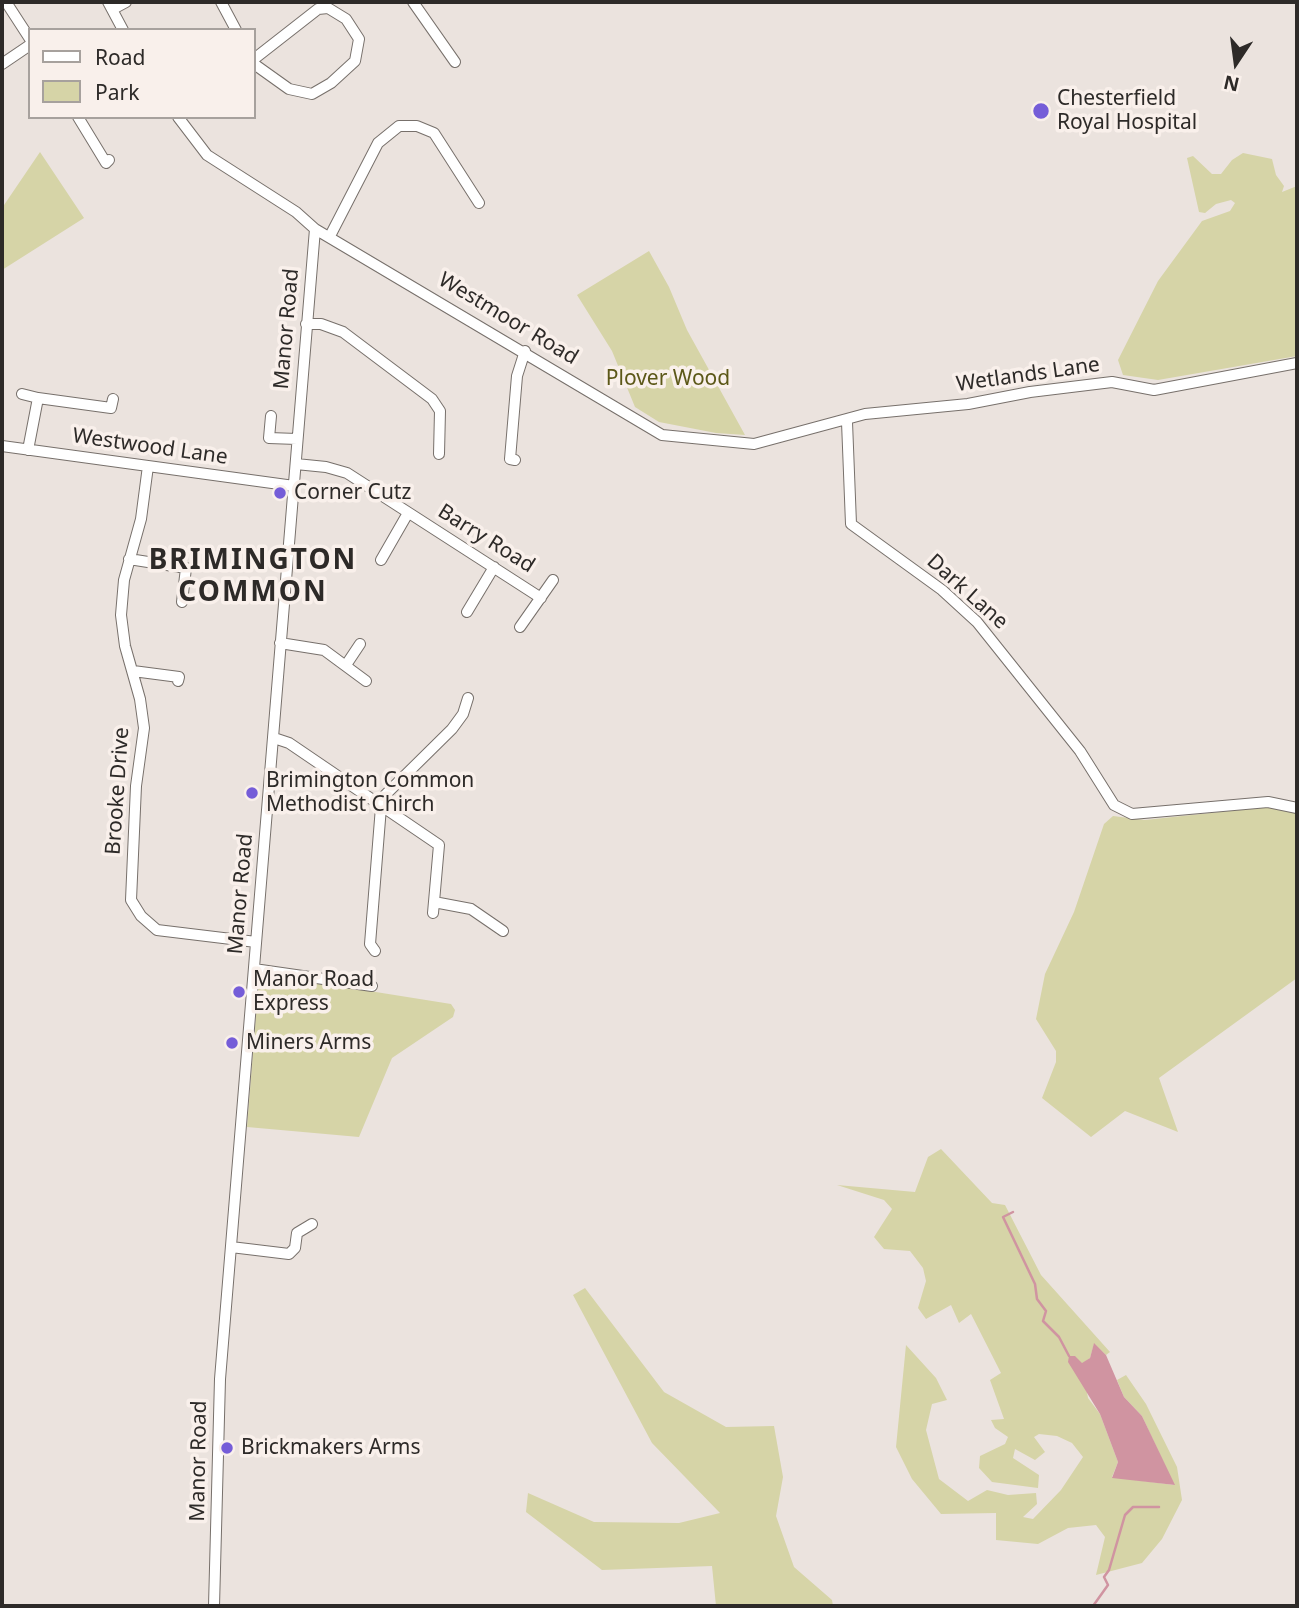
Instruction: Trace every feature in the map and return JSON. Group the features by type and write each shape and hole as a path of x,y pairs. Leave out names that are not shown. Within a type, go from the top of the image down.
{"street":[{"path":"6,2 28,36"},
{"path":"122,28 111,5 126,2"},
{"path":"221,2 235,28"},
{"path":"413,2 455,62"},
{"path":"256,59 318,9 328,8 346,19 359,39 359,50 348,69 312,94 289,89 256,63"},
{"path":"2,64 28,46"},
{"path":"79,119 106,163 110,160"},
{"name":"Westmoor Road","path":"180,119 208,155 296,212 315,229 525,351 662,435 754,444 847,422"},
{"path":"330,236 378,143 399,126 417,126 434,133 479,203"},
{"name":"Manor Road","path":"214,1606 220,1379 315,229"},
{"path":"306,324 321,324 343,332 432,399 440,411 439,454"},
{"path":"516,460 510,459 517,376 525,351"},
{"name":"Wetlands Lane","path":"847,422 864,414 968,404 1030,392 1112,382 1154,390 1297,363"},
{"path":"22,394 111,408 113,399"},
{"path":"28,450 38,398"},
{"path":"271,416 269,438 297,439"},
{"name":"Dark Lane","path":"847,422 851,524 943,590 977,622 1080,751 1114,805 1132,814 1268,802 1297,808"},
{"name":"Westwood Lane","path":"2,446 294,486"},
{"name":"Barry Road","path":"296,464 326,467 347,473 541,598"},
{"name":"Brooke Drive","path":"148,466 141,519 129,559 121,615 125,646 133,671 144,728 136,786 131,900 141,916 157,930 256,942"},
{"path":"381,560 408,513"},
{"path":"129,559 186,568 183,602"},
{"path":"467,612 494,567"},
{"name":"Barry Road","path":"520,627 554,580"},
{"path":"280,643 317,648 366,681"},
{"path":"346,665 360,644"},
{"path":"133,671 179,677 178,681"},
{"path":"375,951 370,944 378,805 452,729 463,715 468,698"},
{"path":"274,738 289,743 439,845 434,908 471,909 503,931"},
{"path":"254,970 372,986"},
{"path":"231,1247 289,1254 295,1248 297,1233 312,1224"}],"green space":[{"path":"40,152 84,218 2,270 2,208"},
{"path":"1243,153 1272,159 1276,175 1284,186 1282,192 1297,186 1297,356 1158,380 1123,375 1118,360 1158,281 1202,221 1230,211 1235,203 1231,200 1216,204 1205,213 1199,212 1187,158 1193,156 1212,174 1221,174 1232,160"},
{"name":"Plover Wood","path":"649,251 669,287 687,330 745,435 716,433 659,422 635,407 612,351 577,295"},
{"path":"1266,807 1297,813 1297,978 1159,1078 1178,1132 1125,1111 1091,1137 1042,1098 1056,1062 1056,1051 1036,1019 1045,974 1074,912 1104,824 1113,816 1145,820"},
{"path":"263,974 451,1004 455,1010 453,1017 392,1058 359,1137 247,1127 259,977"},
{"path":"941,1149 992,1203 1005,1205 1041,1275 1110,1352 1106,1355 1094,1344 1090,1358 1082,1364 1088,1398 1100,1414 1118,1462 1112,1477 1174,1485 1142,1416 1124,1397 1117,1380 1126,1375 1146,1404 1177,1467 1182,1500 1162,1539 1142,1563 1096,1575 1105,1537 1096,1525 1068,1528 1038,1544 996,1540 996,1513 941,1514 912,1479 896,1447 906,1345 936,1378 947,1400 932,1404 926,1430 939,1479 968,1501 987,1490 1008,1495 1036,1493 1037,1504 1023,1517 1033,1519 1061,1490 1083,1457 1072,1443 1057,1436 1039,1434 1034,1437 1045,1452 1035,1460 1015,1449 1013,1458 1039,1475 1038,1488 992,1482 979,1468 980,1456 1005,1444 1008,1437 995,1428 991,1420 1004,1419 990,1380 1001,1373 971,1314 959,1323 951,1305 926,1319 918,1308 926,1281 923,1268 910,1251 884,1249 874,1237 892,1209 884,1200 837,1185 915,1192 928,1157"},
{"path":"585,1288 664,1392 726,1427 774,1426 783,1477 776,1516 794,1567 832,1600 833,1606 716,1606 712,1566 602,1570 526,1512 528,1493 594,1522 679,1523 720,1513 652,1443 573,1295"}],"shaded area":[{"path":"1094,1343 1106,1355 1124,1397 1142,1416 1175,1485 1112,1478 1118,1462 1100,1414 1068,1362 1069,1356 1075,1356 1082,1363 1090,1358"}],"waterway":[{"path":"1013,1212 1003,1217 1035,1284 1037,1299 1046,1311 1043,1321 1059,1337 1069,1356"},
{"path":"1093,1606 1108,1585 1104,1577 1109,1570 1125,1515 1133,1507 1159,1507"}],"place":[{"name":"Chesterfield Royal Hospital","path":"1041,111"},
{"name":"Corner Cutz","path":"280,493"},
{"name":"Brimington Common Methodist Chirch","path":"252,793"},
{"name":"Manor Road Express","path":"239,992"},
{"name":"Miners Arms","path":"232,1043"},
{"name":"Brickmakers Arms","path":"227,1448"}],"district":[{"name":"BRIMINGTON COMMON","path":"253,577"}]}
